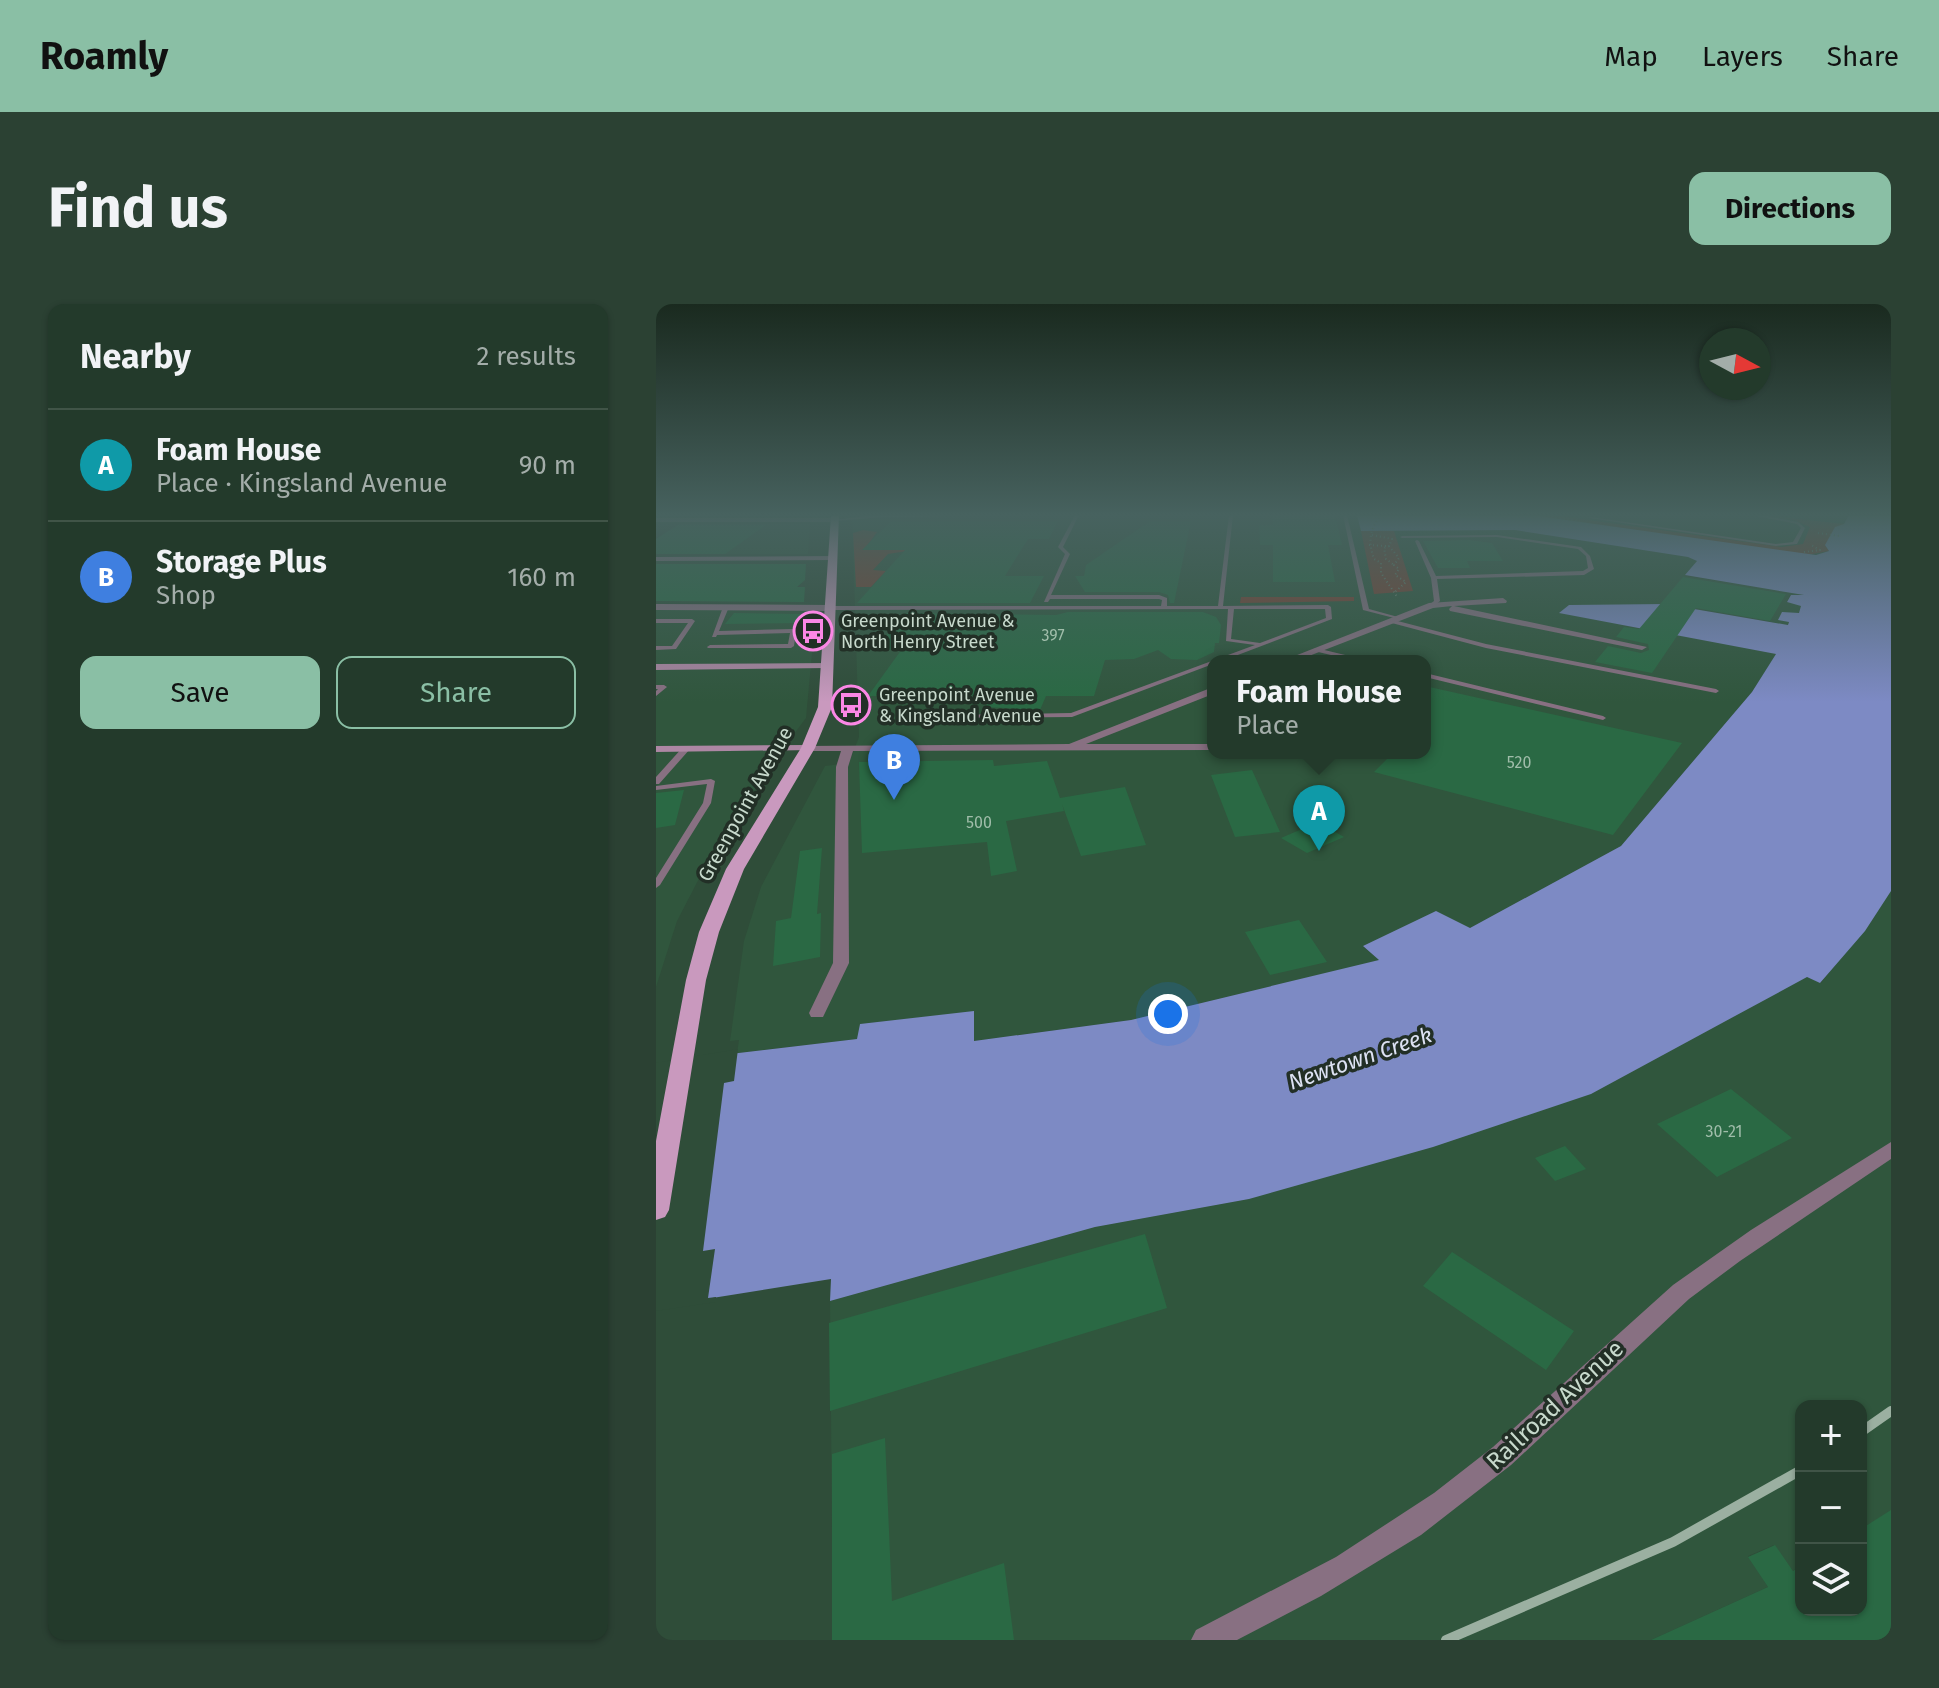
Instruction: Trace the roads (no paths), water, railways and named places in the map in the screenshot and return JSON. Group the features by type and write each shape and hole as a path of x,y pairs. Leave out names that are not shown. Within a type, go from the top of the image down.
{"main road":[{"name":"Greenpoint Avenue","path":"656,1210 702,955 726,888 808,748 827,701 833,577"},
{"path":"656,667 703,662 828,665"},
{"path":"656,749 808,748"}],"street":[{"path":"1303,655 1432,605 1503,601"},
{"path":"1432,605 1642,647"},
{"path":"656,607 832,608"},
{"path":"1066,747 1207,692"},
{"path":"808,748 1207,747"},
{"path":"817,1013 841,963 842,767 848,748"},
{"name":"Railroad Avenue","path":"1206,1640 1328,1579 1435,1510 1706,1272 1891,1149"}],"lane":[{"path":"1043,608 1057,577"},
{"path":"1220,608 1224,577"},
{"path":"1359,577 1366,610 1393,620 1486,646 1716,691"},
{"path":"1432,605 1437,601 1434,578 1454,577"},
{"path":"1048,597 1159,597 1165,599 1164,608"},
{"path":"716,633 793,631 791,646 710,648 726,607"},
{"path":"832,608 1328,607 1329,619 1233,655"},
{"path":"1231,608 1228,640 1262,644"},
{"path":"656,621 692,621 674,648 656,648"},
{"path":"1316,650 1338,655"},
{"path":"949,716 1072,715 1207,665"},
{"path":"1431,676 1603,718"},
{"path":"656,687 664,687 656,694"},
{"path":"656,785 686,749"},
{"path":"656,785 711,781 707,803 656,885"}],"water":[{"name":"Newtown Creek","path":"1699,577 1891,577 1891,891 1865,931 1820,983 1807,977 1591,1094 1433,1147 1249,1199 1095,1227 830,1301 831,1279 656,1307 730,1054 857,1039 860,1024 974,1011 974,1041 1131,1020 1379,960 1363,946 1436,911 1470,928 1621,846 1752,692 1776,654 1559,613 1569,605 1665,604 1788,625 1789,622 1778,620 1782,612 1799,613 1801,606 1787,602 1791,595 1804,595"}],"railway":[{"path":"1867,1428 1891,1411"},
{"path":"1446,1640 1673,1542 1797,1472"}],"place":[{"name":"Greenpoint Avenue & North Henry Street","path":"813,631"},
{"name":"Greenpoint Avenue & Kingsland Avenue","path":"851,705"},
{"name":"Storage Plus","path":"894,800"},
{"name":"Foam House","path":"1319,851"}]}
